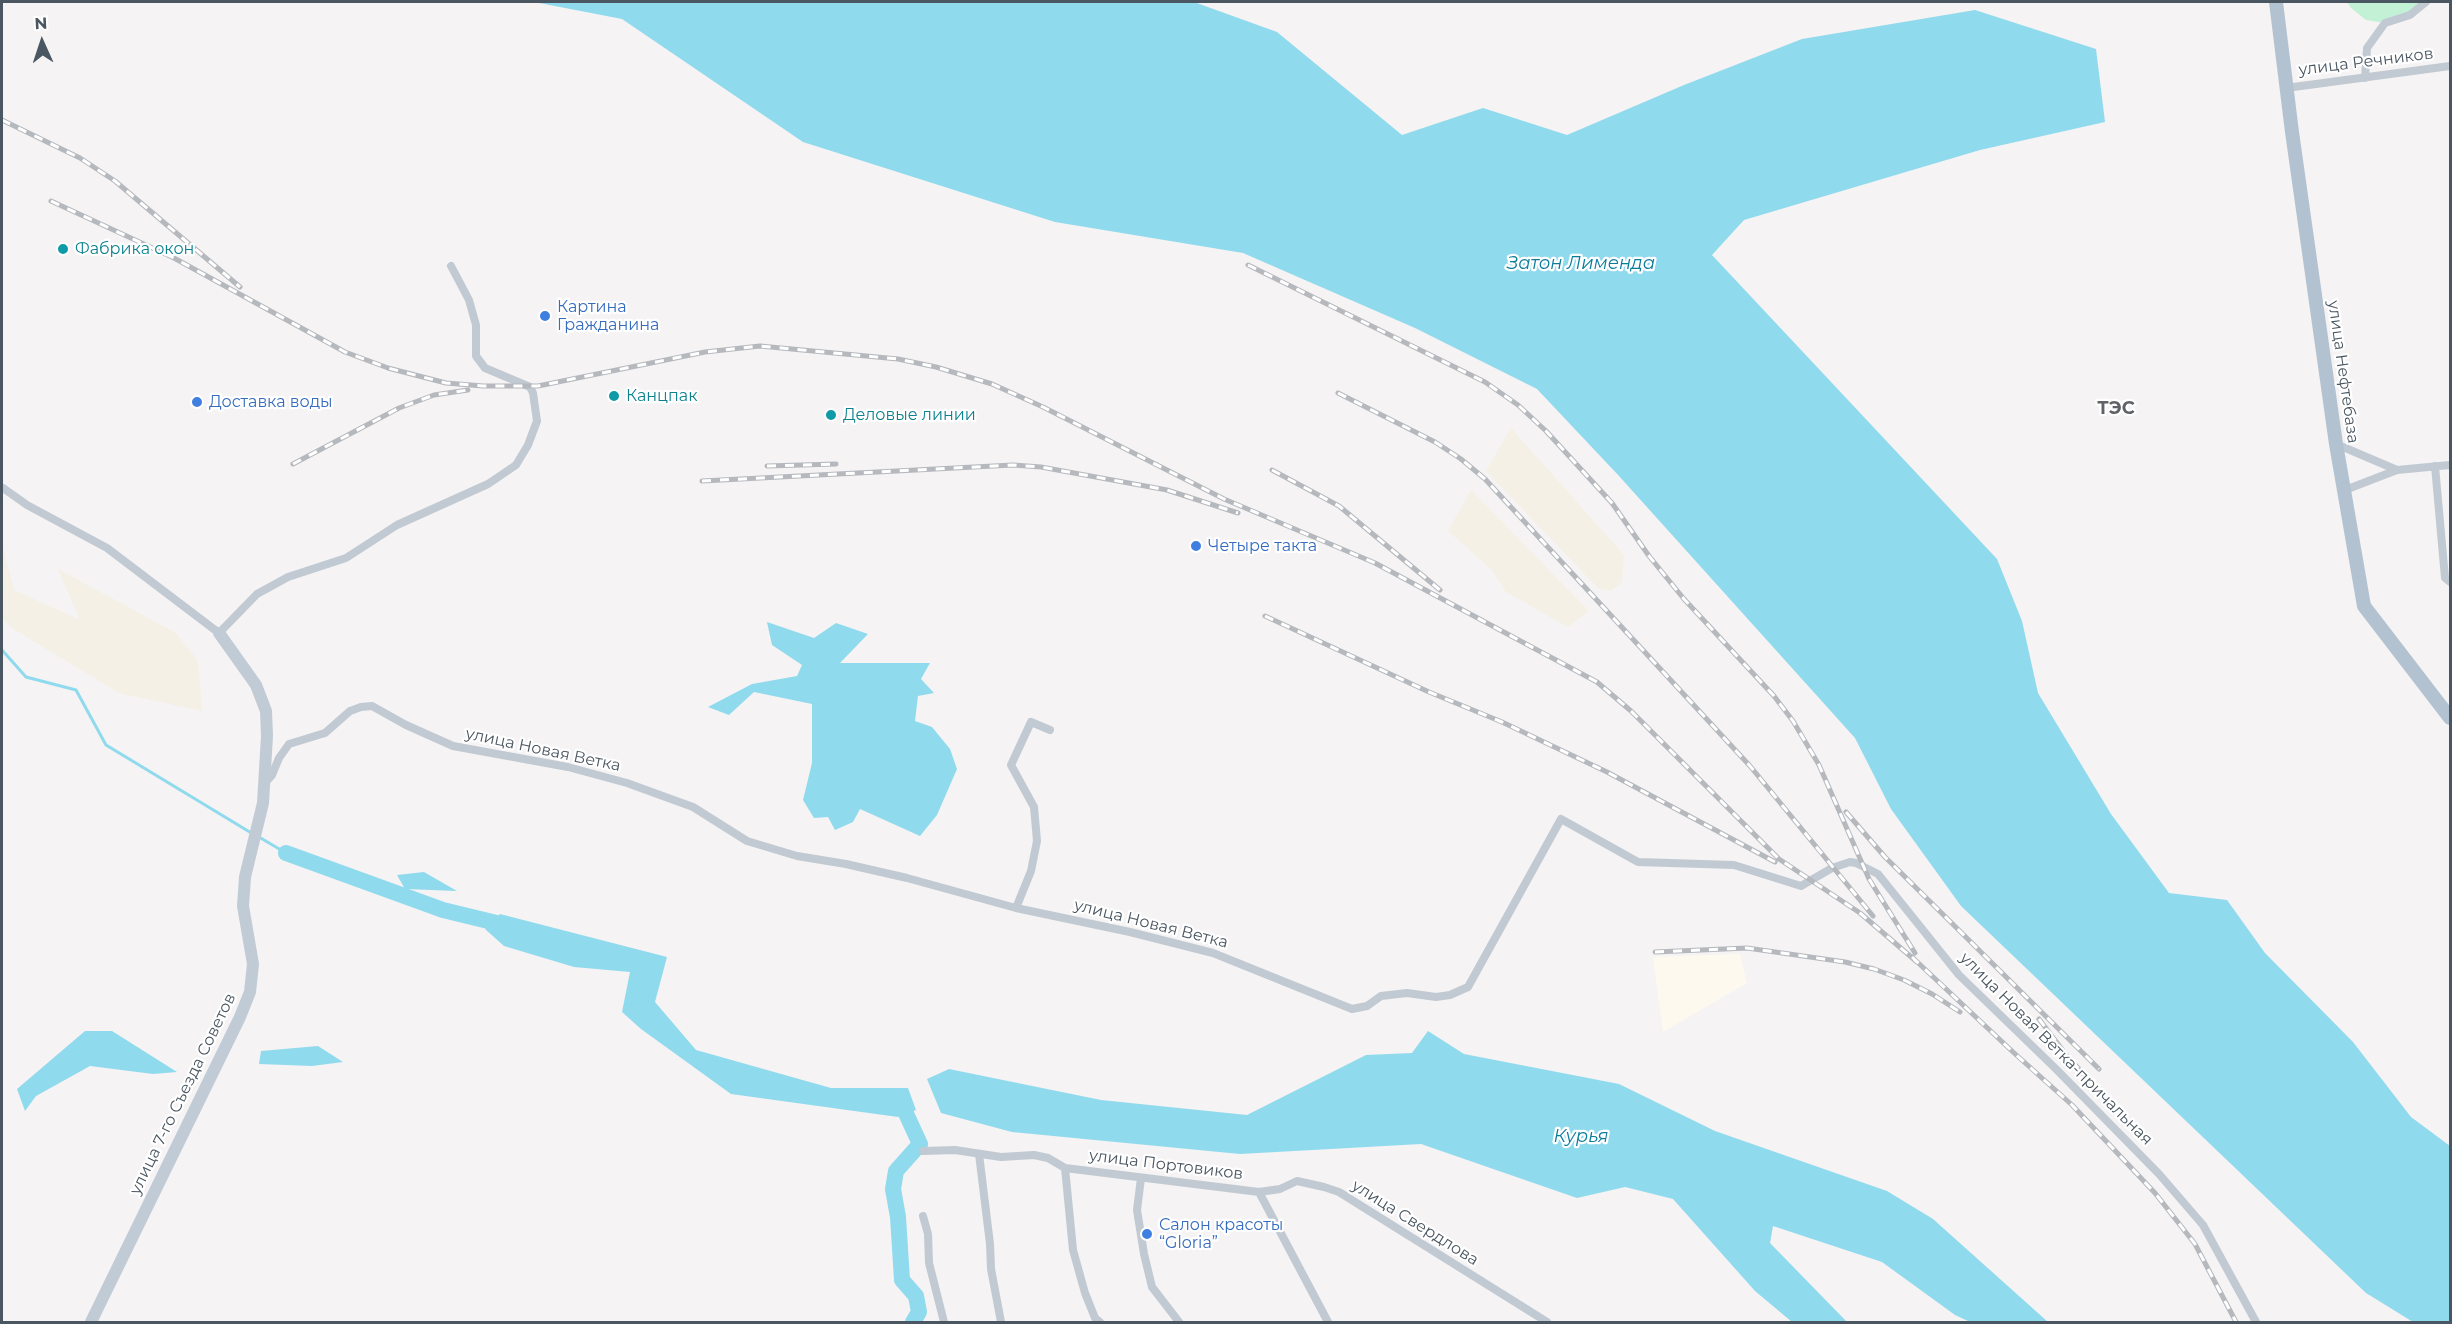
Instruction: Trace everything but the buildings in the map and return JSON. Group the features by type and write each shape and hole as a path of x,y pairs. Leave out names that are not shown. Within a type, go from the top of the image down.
{"main road":[{"name":"улица Нефтебаза","path":"2276,2 2336,444 2364,606 2451,718"}],"street":[{"path":"2365,78 2367,48 2385,23 2410,15 2426,2"},
{"name":"улица Речников","path":"2286,88 2451,66"},
{"path":"3,488 27,505 107,548 219,633 257,594 288,578 346,558 398,525 488,484 516,465 528,445 537,421 533,393 530,387 485,368 476,356 476,325 469,300 451,266"},
{"path":"2336,444 2397,470"},
{"path":"2345,490 2397,470 2451,465"},
{"path":"2435,466 2445,578 2451,582"},
{"name":"улица 7-го Съезда Советов","path":"91,1323 250,992 253,964 243,906 245,877 263,803 267,736 266,711 256,685 219,633"},
{"name":"улица Новая Ветка","path":"264,784 272,775 279,758 289,744 325,733 350,711 372,706 406,725 453,746 568,767 627,783 693,807 747,841 797,856 907,878 1016,908 1130,932 1213,953 1352,1009 1367,1006 1381,996 1407,993 1436,997 1450,995 1468,987 1561,819"},
{"path":"1016,908 1022,898 1031,871 1037,841 1034,807 1011,765 1031,722 1050,730"},
{"name":"улица Новая Ветка-причальная","path":"1561,819 1638,862 1734,865 1801,886 1822,873 1850,862 1871,869 1878,874 1959,975 2056,1069 2174,1191 2203,1225 2256,1323"},
{"name":"улица Портовиков","path":"923,1152 955,1149 1001,1156 1034,1155 1048,1158 1065,1168 1259,1192 1329,1323"},
{"path":"979,1154 991,1269 1001,1323"},
{"path":"1065,1168 1073,1250 1085,1293 1095,1318 1100,1323"},
{"path":"1141,1178 1137,1210 1152,1287 1179,1323"},
{"name":"улица Свердлова","path":"1259,1192 1280,1189 1297,1181 1339,1192 1546,1323"},
{"path":"923,1216 928,1234 929,1263 944,1323"}],"shaded area":[{"path":"1740,954 1747,983 1663,1032 1653,957"}],"green space":[{"path":"2347,2 2426,2 2410,15 2385,23 2366,20"}],"sand":[{"path":"1511,428 1624,555 1622,582 1611,591 1599,589 1486,471"},
{"path":"1471,490 1589,611 1568,627 1506,592 1491,569 1448,531"},
{"path":"2,543 14,590 80,620 58,569 176,633 198,661 202,711 119,693 12,628 2,618"}],"water":[{"name":"Затон Лименда","path":"534,2 1194,2 1277,32 1402,135 1483,108 1567,135 1684,85 1802,39 1975,10 2096,49 2105,122 1980,150 1744,220 1712,255 1997,559 2022,621 2038,693 2111,814 2169,893 2227,900 2265,953 2353,1042 2411,1117 2450,1146 2450,1322 2413,1322 2366,1293 1961,906 1891,809 1855,738 1619,476 1537,389 1415,328 1243,253 1055,222 803,142 622,19"},
{"path":"767,622 814,638 836,623 868,634 840,663 930,663 921,679 934,693 918,696 915,721 932,727 950,749 957,769 937,815 920,836 860,809 853,822 835,830 828,817 814,818 803,800 812,763 812,704 754,692 729,715 708,707 752,684 797,676 802,665 772,645"},
{"path":"424,872 457,891 405,889 397,875"},
{"path":"500,914 667,957 655,1002 696,1050 831,1088 908,1088 916,1110 898,1117 731,1094 641,1029 622,1012 630,972 574,967 504,946 485,929"},
{"path":"85,1031 112,1031 177,1072 153,1074 90,1066 36,1096 25,1111 17,1089"},
{"name":"Курья","path":"1428,1031 1464,1054 1619,1084 1715,1131 1887,1191 1933,1219 2048,1322 1970,1322 1955,1315 1882,1262 1773,1226 1770,1243 1847,1322 1792,1322 1755,1291 1673,1199 1625,1187 1577,1198 1421,1144 1240,1154 1012,1132 941,1113 927,1079 949,1069 1101,1100 1247,1115 1366,1055 1412,1053"},
{"path":"318,1046 343,1062 312,1066 259,1064 261,1051"}],"waterway":[{"path":"2,650 26,677 76,690 106,745 253,834"},
{"path":"259,837 286,853"},
{"path":"286,853 443,910 513,927"},
{"path":"888,1105 903,1107 920,1144 896,1171 893,1189 898,1217 902,1280 916,1296 919,1312 913,1322"}],"railway":[{"path":"2,120 80,158 115,181 240,287"},
{"path":"51,201 174,258 345,352 388,368 446,383 538,386 705,352 760,346 898,359 936,367 992,384 1043,407 1224,499 1375,563 1597,682 1631,711 1779,859 1860,913 1917,962"},
{"path":"1248,265 1485,382 1518,405 1546,431 1612,503 1649,556 1684,599 1774,696 1793,721 1819,765 1869,879 1915,953"},
{"path":"293,464 399,408 434,395 468,390"},
{"path":"1338,393 1435,442 1461,459 1485,479 1750,766 1873,916"},
{"path":"767,466 836,464"},
{"path":"702,481 1013,465 1041,467 1167,490 1238,513"},
{"path":"1272,470 1339,506 1440,590"},
{"path":"1265,616 1429,692 1502,722 1607,772 1775,862"},
{"path":"1846,812 1885,857 2099,1069"},
{"path":"1655,952 1747,948 1845,962 1904,980 1960,1012"},
{"path":"1912,957 2072,1105 2155,1193 2195,1244 2236,1322"},
{"path":"2039,1019 2067,1056 2089,1080"}],"place":[{"name":"Фабрика окон","path":"63,249"},
{"name":"Картина Гражданина","path":"545,316"},
{"name":"Канцпак","path":"614,396"},
{"name":"Доставка воды","path":"197,402"},
{"name":"Деловые линии","path":"831,415"},
{"name":"Четыре такта","path":"1196,546"},
{"name":"Салон красоты “Gloria”","path":"1147,1234"}],"district":[{"name":"ТЭС","path":"2116,409"}]}
